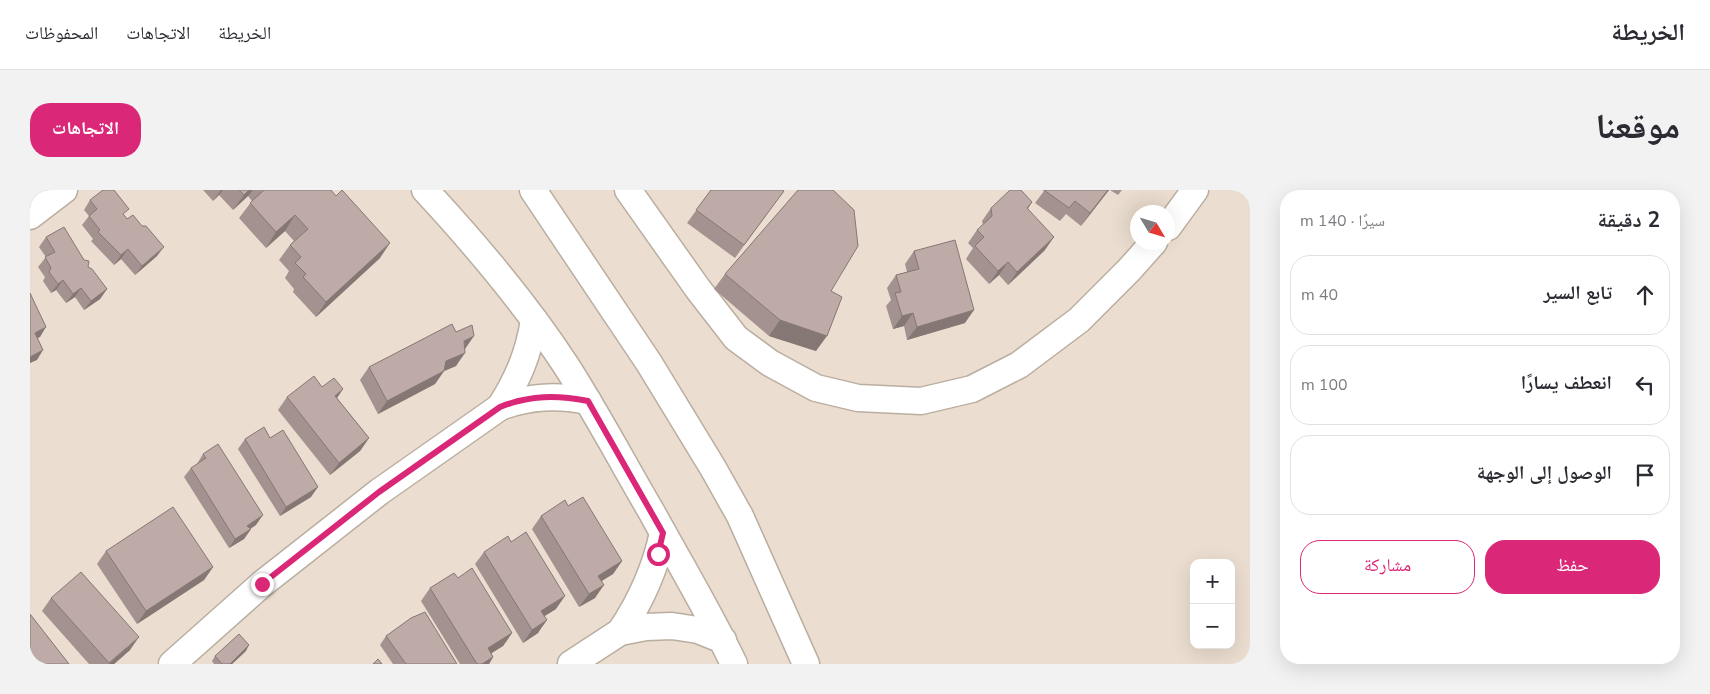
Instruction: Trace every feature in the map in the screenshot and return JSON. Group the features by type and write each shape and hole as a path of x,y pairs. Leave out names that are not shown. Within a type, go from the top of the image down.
{"street":[{"path":"30,216 64,190"},
{"path":"425,190 461,229 534,320 566,366 663,533 723,640 734,664"},
{"path":"533,190 649,363 713,468 740,516 806,664"},
{"path":"628,190 698,289 736,338 770,363 816,388 858,398 920,401 972,389 1019,365 1079,320 1147,250"},
{"path":"1175,217 1195,190"},
{"path":"500,407 520,374 526,357 534,320"},
{"path":"172,664 262,584 379,492 500,407 534,397 570,397 588,401"},
{"path":"620,632 642,595 658,554 663,533"},
{"path":"571,664 620,632 646,627 672,626 698,630 723,640"}],"building":[{"path":"103,190 114,190 129,209 123,214 127,219 133,215 142,226 146,226 164,247 142,266 128,249 121,255 98,232 100,230 89,216 97,209 90,200"},
{"path":"239,190 249,190 244,195"},
{"path":"264,190 331,190 336,196 342,190 390,243 326,302 303,277 306,274 295,263 301,257 290,245 308,229 295,215 276,232 250,203"},
{"path":"711,190 784,191 744,245 696,210"},
{"path":"798,190 833,190 854,210 858,246 831,291 842,297 827,336 780,320 725,274"},
{"path":"1010,190 1021,190 1032,202 1027,208 1054,237 1017,272 1008,262 998,271 975,246 984,237 977,230 992,216 991,208"},
{"path":"1044,190 1108,190 1090,213 1075,201 1069,208"},
{"path":"64,227 84,260 89,261 88,267 92,269 107,289 91,301 81,288 73,294 63,280 58,284 49,272 51,268 45,257 55,252 46,237"},
{"path":"955,240 974,310 917,327 913,313 902,316 895,293 901,292 896,275 919,269 914,251"},
{"path":"30,293 46,327 35,333 43,350 30,357"},
{"path":"452,324 456,332 472,325 474,336 464,341 465,353 446,361 444,371 387,401 369,367"},
{"path":"314,376 322,387 334,378 343,389 335,396 369,438 339,463 287,397"},
{"path":"264,427 270,438 283,430 318,487 286,507 245,439"},
{"path":"218,444 263,515 247,526 251,529 235,539 191,468 206,458 203,454"},
{"path":"583,497 622,561 598,576 604,585 589,594 541,516 565,500 568,506"},
{"path":"173,507 213,567 146,611 106,551"},
{"path":"526,532 565,596 541,611 547,620 532,630 484,552 508,536 511,542"},
{"path":"472,568 512,633 488,648 493,657 482,664 477,664 430,588 454,573 458,578"},
{"path":"81,572 139,637 109,663 51,598"},
{"path":"425,612 457,664 406,664 386,636 411,618"},
{"path":"30,614 69,664 30,664"},
{"path":"239,634 249,645 230,664 222,664 215,656"},
{"path":"378,659 382,664 373,664"}],"route":[{"path":"262,584 379,492 500,407 534,397 570,397 588,401 663,533 658,554"}]}
